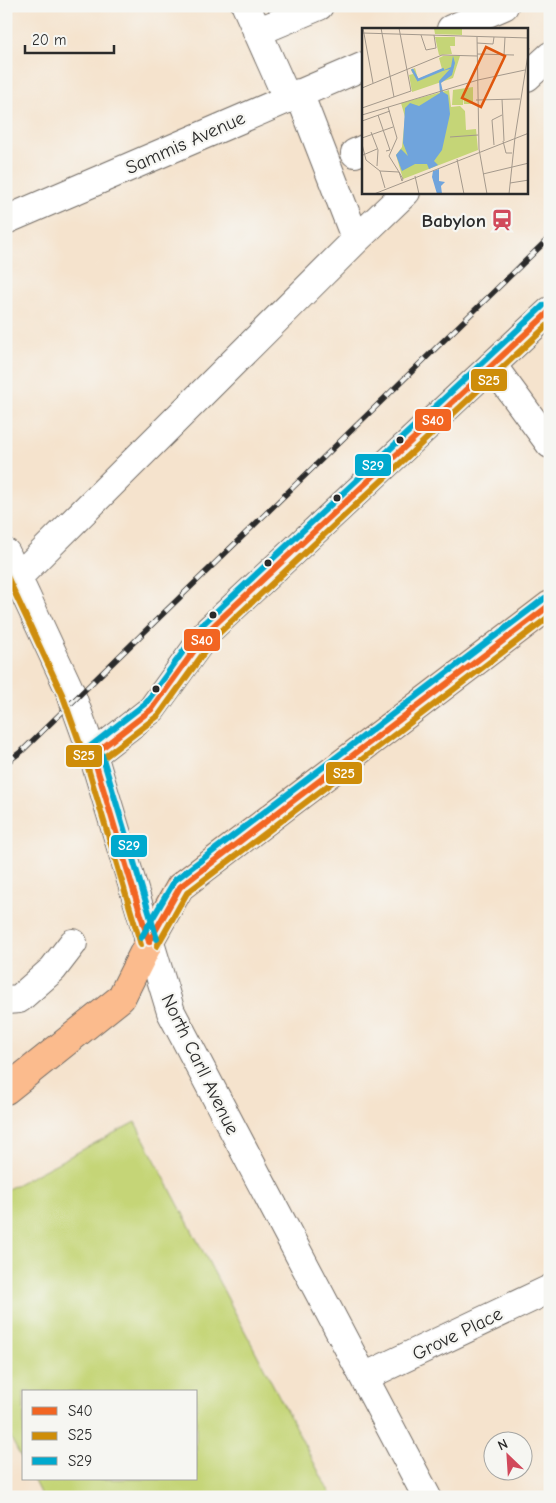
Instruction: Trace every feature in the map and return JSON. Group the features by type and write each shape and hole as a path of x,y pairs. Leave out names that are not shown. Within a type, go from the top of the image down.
{"main road":[{"path":"6,1090 121,998 148,942 180,887 550,605"}],"street":[{"path":"246,6 293,96 356,240"},
{"path":"258,32 319,6"},
{"path":"453,28 504,6"},
{"name":"Sammis Avenue","path":"6,220 362,67"},
{"path":"18,577 404,194"},
{"path":"92,755 152,709 209,630 550,311"},
{"path":"492,365 550,444"},
{"name":"North Carll Avenue","path":"6,553 70,691 92,755 171,1012 427,1497"},
{"path":"6,1000 18,999 53,969 73,943"},
{"name":"Grove Place","path":"364,1377 550,1288"}],"green space":[{"path":"135,1122 332,1497 42,1497 34,1480 198,1480 198,1390 22,1390 22,1459 6,1429 6,1190"}],"railway":[{"path":"6,763 22,751 550,237"}],"transit line":[{"name":"S29","path":"88,748 146,703 203,624 544,305"},
{"name":"S40","path":"93,755 152,709 209,630 550,311"},
{"name":"S25","path":"98,762 159,715 216,636 550,323"},
{"name":"S25","path":"6,574 62,694 85,758 141,945"},
{"name":"S29","path":"141,938 175,880 545,598"},
{"name":"S40","path":"149,942 180,887 550,605"},
{"name":"S25","path":"157,946 187,893 550,616"},
{"name":"S29","path":"101,752 157,939"},
{"name":"S40","path":"93,755 149,942"}],"place":[{"name":"Babylon","path":"502,220"}]}
